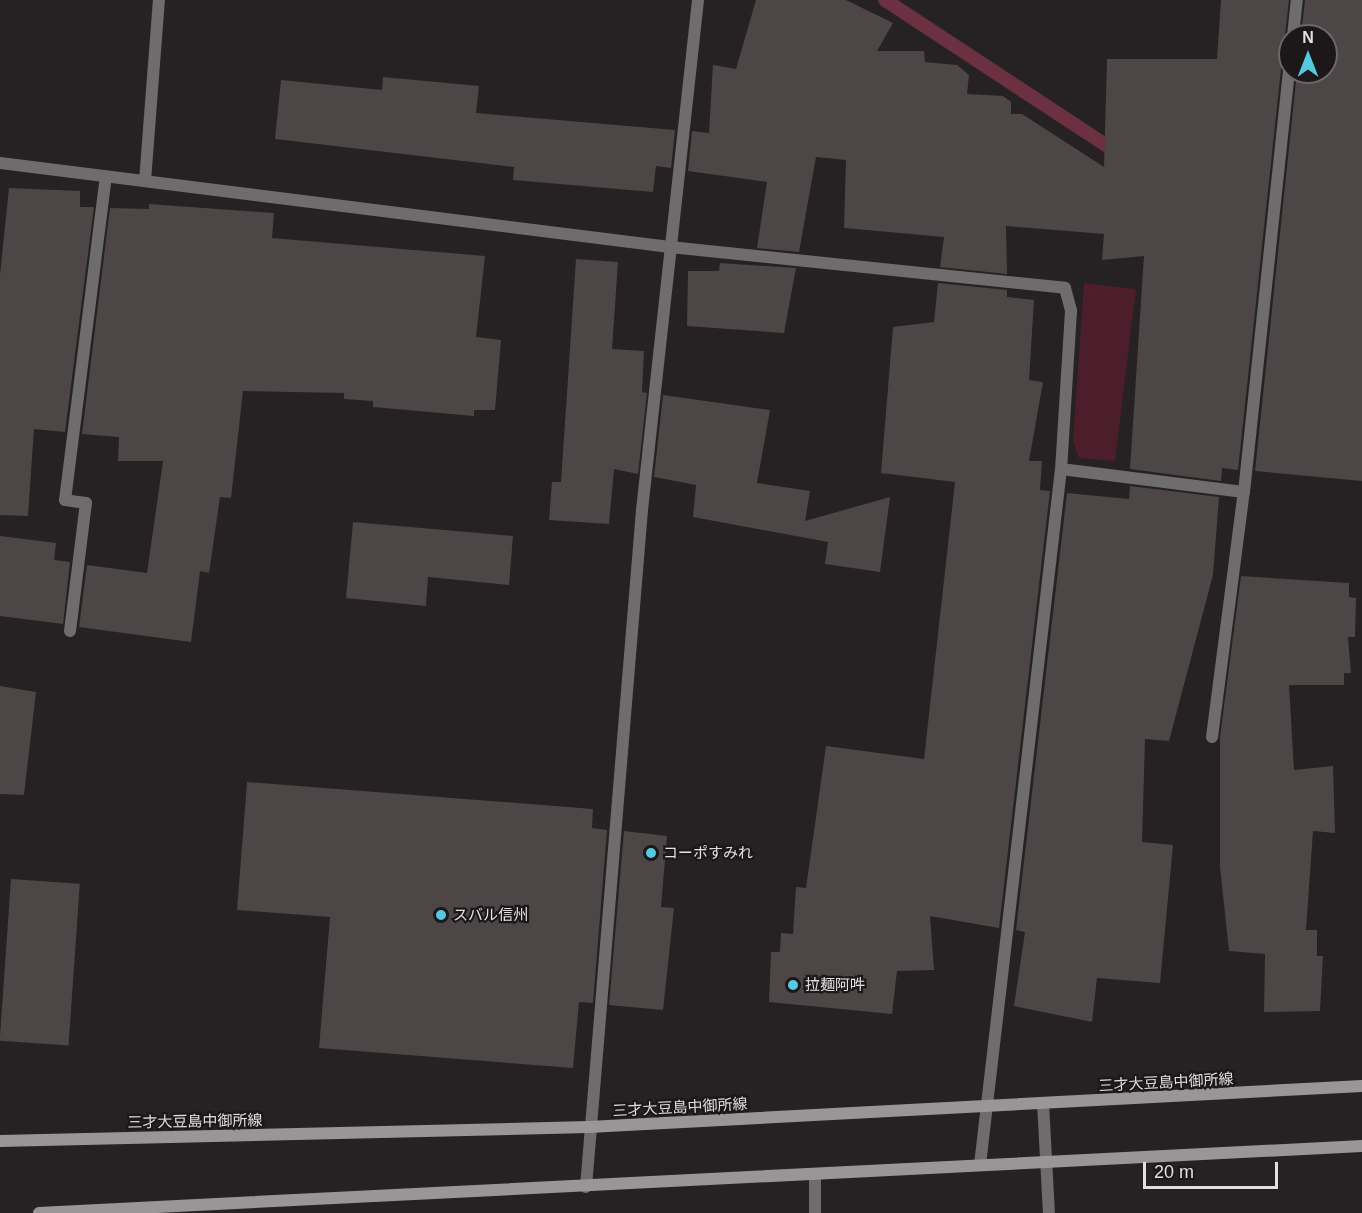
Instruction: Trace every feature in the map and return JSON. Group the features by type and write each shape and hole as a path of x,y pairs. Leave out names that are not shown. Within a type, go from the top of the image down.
{"main road":[{"name":"三才大豆島中御所線","path":"0,1141 589,1127 1362,1086"},
{"path":"39,1213 815,1176 1046,1160 1362,1146"}],"street":[{"path":"144,181 159,0"},
{"path":"586,1187 589,1127 670,247 698,0"},
{"path":"1294,24 1297,0"},
{"path":"1212,736 1244,492 1288,84"},
{"path":"0,163 670,247 1065,288 1071,311 1061,469 980,1165"},
{"path":"70,631 86,503 64,500 106,177"},
{"path":"1061,469 1244,492"},
{"path":"1043,1103 1049,1213"},
{"path":"815,1176 815,1213"}],"shaded area":[{"path":"1084,283 1136,289 1115,461 1079,458 1073,441"}],"building":[{"path":"756,0 846,0 893,23 877,51 924,51 925,62 957,65 969,75 967,94 1003,96 1011,102 1011,114 1022,114 1104,167 1107,59 1217,59 1221,0 1289,0 1286,24 1278,24 1279,84 1238,470 1222,468 1221,481 1130,469 1144,256 1102,260 1104,234 1006,226 1007,274 940,267 944,237 844,228 846,160 816,157 799,252 757,248 767,182 688,171 692,131 709,133 713,65 736,69"},
{"path":"1305,0 1362,0 1362,481 1255,471 1296,84 1338,84 1338,24 1302,24"},
{"path":"383,77 479,86 476,113 675,130 671,168 656,166 653,192 513,180 514,167 275,139 281,80 382,90"},
{"path":"9,188 80,191 80,207 94,207 65,432 34,429 28,516 0,515 0,275"},
{"path":"149,204 274,213 272,238 485,256 476,337 501,340 495,410 474,410 474,416 373,407 373,401 344,399 344,393 243,391 231,498 220,497 209,573 200,571 191,642 79,627 87,565 147,573 163,461 118,461 119,437 82,434 110,208 149,209"},
{"path":"576,259 618,262 612,349 644,351 642,392 647,393 638,474 614,469 609,524 549,520 552,482 561,482"},
{"path":"720,263 796,268 784,333 687,326 688,271 719,271"},
{"path":"938,283 1007,290 1007,297 1034,300 1029,380 1043,382 1029,461 1042,461 1040,490 1050,491 999,928 930,916 934,970 897,971 892,1014 769,1002 771,952 780,952 781,933 793,934 796,887 806,888 826,746 924,759 955,482 881,473 893,327 934,322"},
{"path":"663,395 770,410 757,483 810,491 805,521 890,497 880,572 825,564 828,542 693,517 696,485 654,477"},
{"path":"1130,486 1219,497 1213,575 1169,741 1145,739 1142,842 1173,845 1160,983 1097,978 1092,1022 1014,1006 1025,932 1016,930 1067,493 1129,499"},
{"path":"353,522 513,536 509,585 428,577 426,606 346,598"},
{"path":"0,536 56,543 54,560 70,562 63,624 0,616"},
{"path":"1241,576 1349,583 1349,597 1356,598 1355,637 1348,637 1351,673 1344,673 1344,685 1289,685 1294,770 1333,766 1335,833 1313,831 1306,930 1317,930 1317,956 1323,956 1320,1011 1264,1012 1265,954 1229,951 1220,867 1220,737"},
{"path":"0,686 36,692 24,795 0,794"},
{"path":"247,782 593,809 592,828 607,830 593,1003 579,1002 573,1068 319,1048 330,917 237,910"},
{"path":"624,831 667,836 661,907 674,908 663,1010 609,1005"},
{"path":"11,879 80,884 69,1045 0,1041"}],"waterway":[{"path":"885,0 1119,154"}],"place":[{"name":"コーポすみれ","path":"651,853"},
{"name":"スバル信州","path":"441,915"},
{"name":"拉麺阿吽","path":"793,985"}]}
